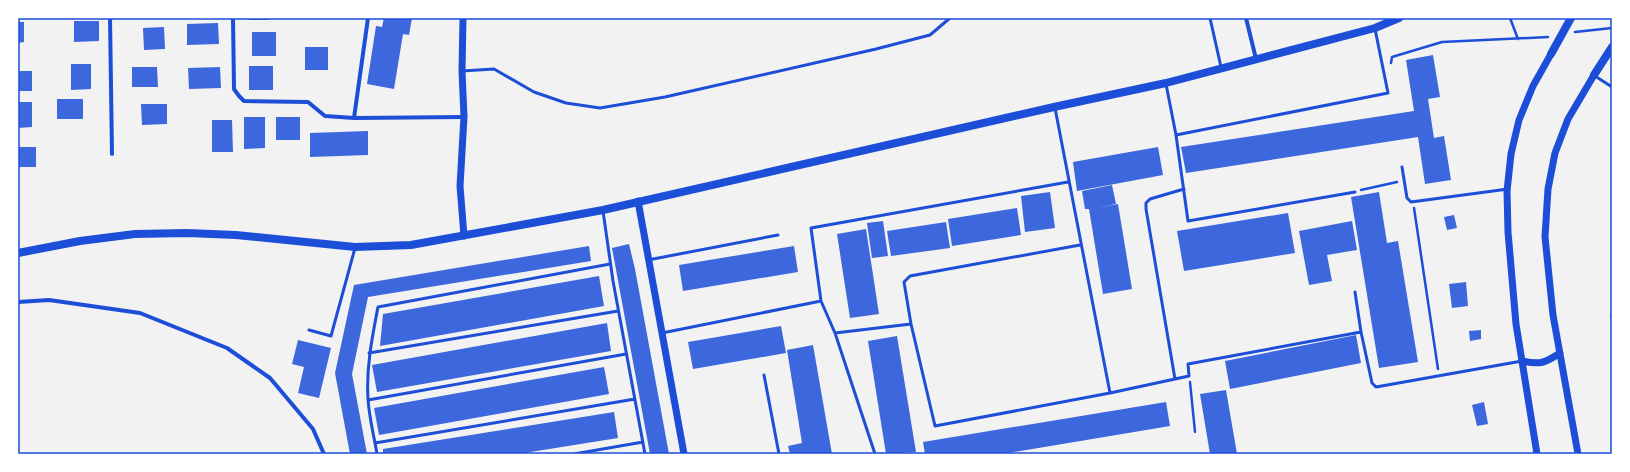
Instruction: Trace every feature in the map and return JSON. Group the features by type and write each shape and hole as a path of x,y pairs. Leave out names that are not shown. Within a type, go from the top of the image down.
{"main road":[{"path":"18,253 80,241 135,234 188,233 236,235 355,247 411,245 464,236 603,210 1054,107 1166,83 1375,28 1399,18"},
{"path":"1551,54 1570,18"},
{"path":"1594,75 1612,47"}],"street":[{"path":"110,18 112,154"},
{"path":"233,18 233,82 235,92 247,102 308,102 325,116 354,118 464,117"},
{"path":"354,118 368,18"},
{"path":"463,18 462,71 464,117 460,186 464,236"},
{"path":"1246,18 1256,59"},
{"path":"1538,454 1516,324 1508,232 1508,189 1511,154 1519,120 1533,86 1551,54"},
{"path":"1578,454 1553,315 1545,237 1548,189 1555,153 1568,119 1594,75"},
{"path":"638,201 684,454"},
{"path":"18,302 49,300 140,313 227,348 270,378 312,429 324,454"},
{"path":"1522,361 1536,364 1542,363 1550,360 1560,353"}],"lane":[{"path":"462,71 494,69 534,92 566,103 600,108 665,97 876,49 930,35 950,18"},
{"path":"1210,18 1221,69"},
{"path":"1176,135 1388,93 1375,28"},
{"path":"1594,75 1612,87"},
{"path":"1166,83 1176,135 1188,221 1355,192"},
{"path":"1054,107 1110,393"},
{"path":"1402,167 1407,198 1411,202 1508,189"},
{"path":"875,454 835,333 821,301 812,228 1068,182"},
{"path":"1176,379 1146,203 1150,199 1184,189"},
{"path":"603,210 618,311 645,454"},
{"path":"648,260 778,235"},
{"path":"1080,245 910,276 904,282 911,324 935,426 1176,379 1189,376 1188,364 1361,332"},
{"path":"309,330 331,336 355,247"},
{"path":"377,454 368,400 369,353 378,307 610,264"},
{"path":"1355,292 1361,332 1372,383 1376,387 1522,361"},
{"path":"662,333 821,301"},
{"path":"369,353 618,311"},
{"path":"835,333 911,324"},
{"path":"368,400 626,354"},
{"path":"764,375 779,454"},
{"path":"375,444 635,399"},
{"path":"574,454 642,442"}],"path":[{"path":"1510,18 1518,39"},
{"path":"1387,84 1392,57 1442,42 1543,38 1562,34 1612,28"},
{"path":"1355,192 1404,181"},
{"path":"1413,202 1440,375"},
{"path":"1189,376 1196,432"}],"building":[{"path":"249,18 269,18 269,20 249,20"},
{"path":"384,18 412,18 409,35 403,34 394,89 367,84 376,26 382,27"},
{"path":"74,21 99,21 99,41 74,42"},
{"path":"18,22 24,22 24,42 18,43"},
{"path":"218,23 219,44 187,45 187,24"},
{"path":"164,27 165,49 144,50 143,28"},
{"path":"252,32 276,32 276,56 252,56"},
{"path":"305,47 328,47 328,70 305,70"},
{"path":"1433,55 1440,97 1428,99 1434,138 1444,136 1451,180 1425,184 1418,137 1186,173 1181,147 1414,111 1406,60"},
{"path":"71,64 91,64 91,89 71,90"},
{"path":"249,66 273,66 273,90 249,90"},
{"path":"132,67 157,67 158,87 132,87"},
{"path":"220,67 221,88 189,89 188,68"},
{"path":"18,71 32,71 32,91 18,91"},
{"path":"57,99 83,99 83,119 57,119"},
{"path":"18,102 32,102 32,127 18,128"},
{"path":"141,104 167,104 167,124 142,125"},
{"path":"244,117 265,117 265,148 244,149"},
{"path":"276,117 300,117 300,140 276,140"},
{"path":"212,120 232,120 233,152 212,152"},
{"path":"368,131 368,155 310,157 310,133"},
{"path":"18,147 36,147 36,167 18,167"},
{"path":"1158,147 1163,175 1077,191 1073,162"},
{"path":"1112,185 1116,204 1097,208 1118,204 1132,289 1103,294 1089,209 1085,209 1082,191"},
{"path":"1050,192 1055,228 1025,232 1021,196"},
{"path":"1379,192 1387,243 1398,241 1418,362 1379,368 1351,197"},
{"path":"1017,208 1021,235 952,246 948,219"},
{"path":"1288,213 1295,253 1184,271 1177,231"},
{"path":"1454,215 1457,228 1447,230 1444,217"},
{"path":"883,221 888,256 872,258 867,223"},
{"path":"1352,221 1357,250 1327,255 1332,281 1309,285 1299,231"},
{"path":"946,222 950,248 891,256 887,231"},
{"path":"866,229 879,314 850,318 837,234"},
{"path":"629,244 635,269 669,454 650,454 612,248"},
{"path":"589,246 591,261 368,297 352,374 367,454 350,454 335,373 354,285"},
{"path":"794,246 798,272 683,291 679,265"},
{"path":"599,276 604,306 380,346 383,314"},
{"path":"1466,282 1468,306 1452,308 1449,284"},
{"path":"1610,314 1612,314 1612,324 1611,324"},
{"path":"607,323 611,351 377,392 372,365"},
{"path":"781,326 786,353 693,369 688,342"},
{"path":"1481,330 1481,339 1470,341 1469,331"},
{"path":"1356,335 1361,363 1230,389 1225,361"},
{"path":"897,336 916,452 886,454 868,341"},
{"path":"298,340 331,348 319,398 298,393 304,367 292,364"},
{"path":"813,345 832,454 790,454 788,446 802,443 787,350"},
{"path":"604,367 609,394 379,435 374,408"},
{"path":"1226,390 1237,454 1210,454 1200,394"},
{"path":"1166,402 1170,426 1002,454 925,454 923,442"},
{"path":"1484,402 1488,424 1477,426 1472,405"},
{"path":"614,412 618,438 518,454 383,454 383,449"}]}
